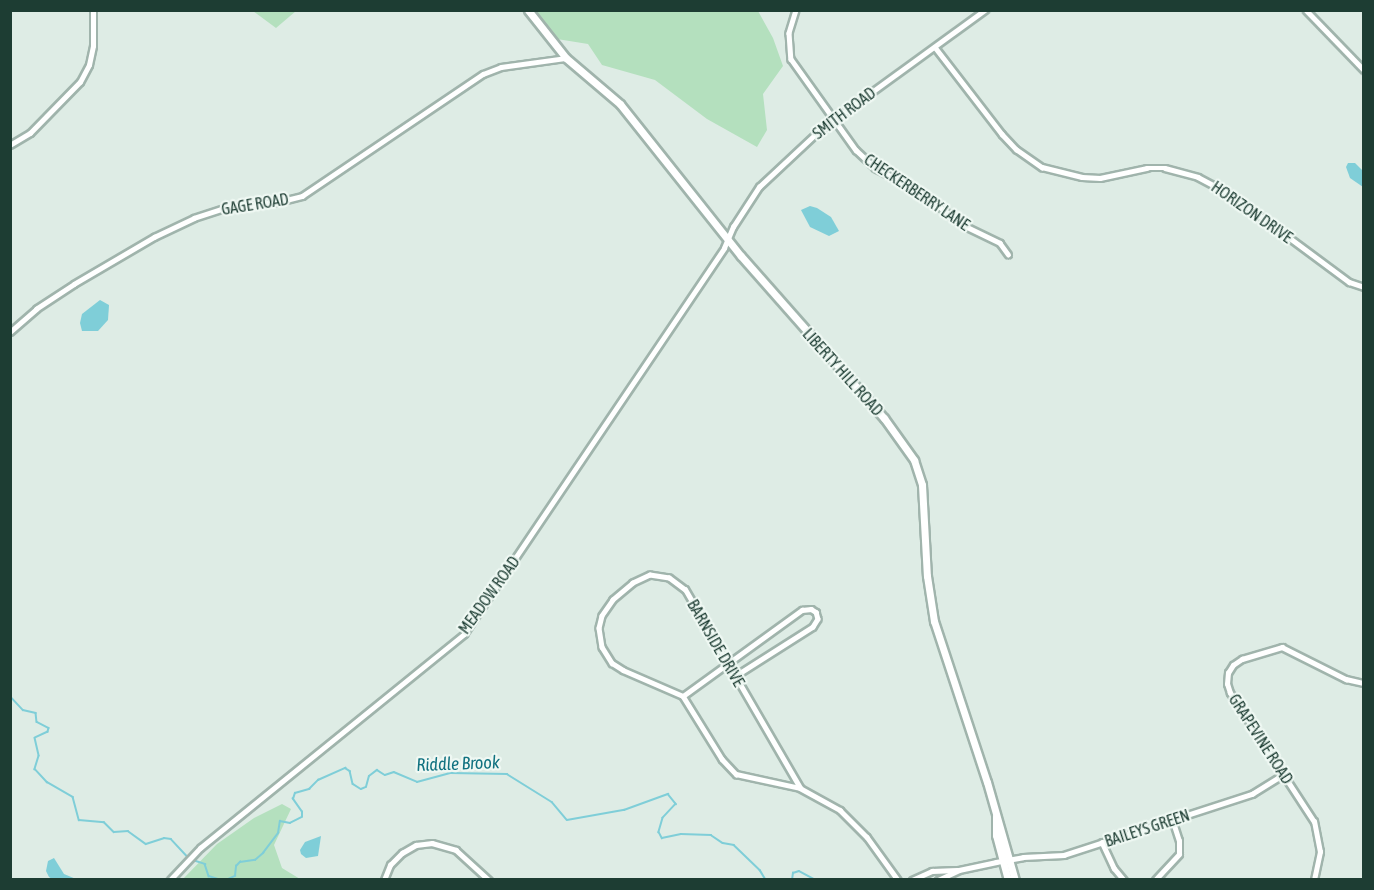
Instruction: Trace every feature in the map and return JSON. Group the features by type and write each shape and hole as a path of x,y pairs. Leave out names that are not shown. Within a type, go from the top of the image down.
{"street":[{"path":"10,145 30,133 80,82 93,46 93,10"},
{"name":"LIBERTY HILL ROAD","path":"528,10 566,58 620,104 728,239 884,418 914,460 922,485 927,576 934,621 974,739 996,816 996,835 1015,879"},
{"name":"CHECKERBERRY LANE","path":"796,10 789,33 791,59 856,150 875,168 910,185 963,225 993,238 1008,254"},
{"name":"SMITH ROAD","path":"728,239 733,227 759,187 786,159 834,120 985,10"},
{"path":"1306,10 1364,70"},
{"name":"HORIZON DRIVE","path":"935,47 1002,134 1016,149 1042,167 1083,177 1113,176 1147,168 1162,168 1198,177 1232,195 1349,282 1364,287"},
{"name":"GAGE ROAD","path":"10,332 36,309 74,284 154,237 194,218 232,206 302,196 483,74 501,67 566,58"},
{"name":"MEADOW ROAD","path":"172,878 206,842 469,628 728,239"},
{"name":"BARNSIDE DRIVE","path":"683,696 617,667 602,647 599,628 602,616 613,600 644,577 657,575 680,585 689,595 800,788"},
{"path":"736,676 813,627 818,619 816,612 811,609 802,610 683,696 730,770 742,776 800,788 829,803 854,822 898,879"},
{"name":"GRAPEVINE ROAD","path":"1314,879 1320,852 1317,828 1228,688 1228,673 1233,665 1254,653 1282,647 1346,679 1364,683"},
{"name":"BAILEYS GREEN","path":"959,870 1005,860 1056,856 1252,794 1284,774"},
{"path":"1155,879 1179,854 1179,841 1172,819"},
{"path":"1102,842 1118,873 1124,879"},
{"path":"384,879 390,865 402,853 416,845 432,843 456,850 489,879"},
{"name":"LIBERTY HILL ROAD","path":"1005,860 1008,879"},
{"path":"912,879 932,872 959,870"},
{"path":"938,879 959,870"},
{"path":"1113,879 1118,873"}],"green space":[{"path":"253,11 296,11 276,28"},
{"path":"535,11 758,11 773,38 783,66 763,94 767,130 757,147 707,119 655,80 602,65 588,44 557,39"},
{"path":"282,804 291,809 274,845 282,868 300,879 183,879 217,844 254,818"}],"water":[{"path":"1348,163 1355,163 1363,171 1363,187 1350,178 1346,167"},
{"path":"810,206 831,217 839,231 829,236 810,227 801,210"},
{"path":"100,300 109,305 108,320 98,331 82,331 80,323 82,314"},
{"path":"321,836 318,856 306,858 301,854 300,850 305,842"},
{"path":"54,858 64,874 76,879 49,877 46,871 48,861"}],"waterway":[{"name":"Riddle Brook","path":"10,696 23,710 36,713 37,722 49,728 48,732 35,738 39,756 35,769 47,782 73,797 79,820 104,822 114,832 128,831 146,844 164,838 171,839 189,858"},
{"name":"Riddle Brook","path":"226,880 235,876 236,866 240,862 255,860 263,853 278,833 280,821 290,823 302,817 302,812 293,799 295,793 309,789 318,780 345,768 350,771 353,784 361,789 366,787 369,776 377,770 385,775 394,772 417,782 451,773 507,774 552,802 567,820 624,810 668,794 676,804 663,818 659,832 662,838 681,834 711,835 723,843 734,845 760,870 766,880"},
{"name":"Riddle Brook","path":"193,860 205,864 209,876 221,880"},
{"name":"Riddle Brook","path":"792,880 793,873 799,871 816,880"}]}
